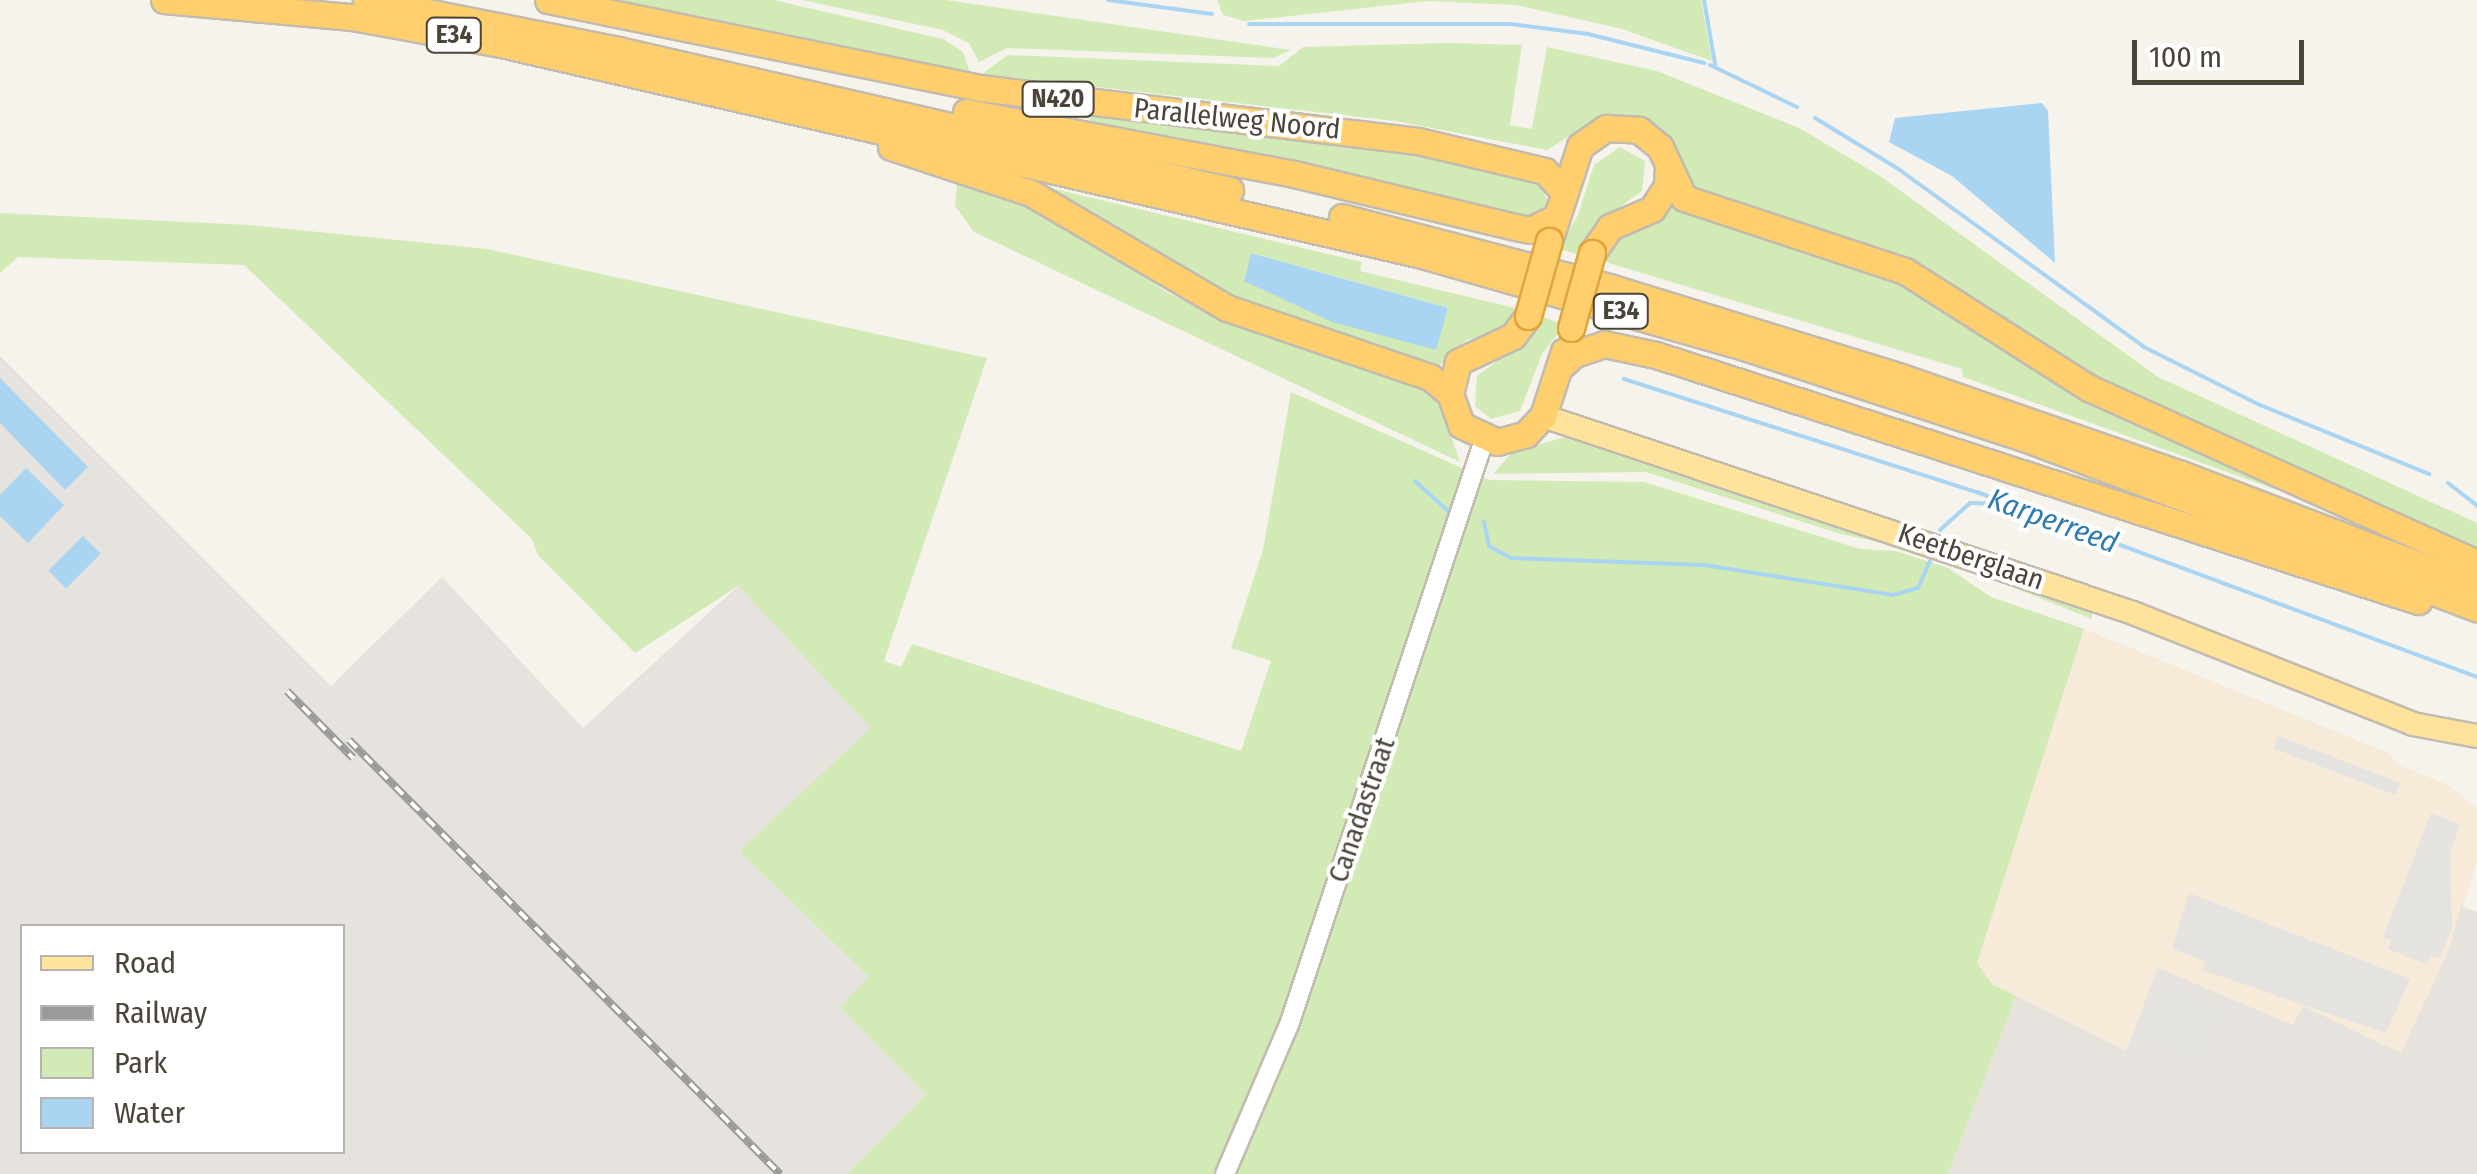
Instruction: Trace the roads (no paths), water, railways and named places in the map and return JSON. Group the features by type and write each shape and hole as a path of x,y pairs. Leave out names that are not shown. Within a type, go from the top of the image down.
{"highway":[{"name":"E34","path":"164,0 425,29 742,88 1422,236 1609,287 2056,429 2477,587"},
{"name":"E34","path":"366,0 1300,224 1559,293 2024,438 2477,608"},
{"name":"Parallelweg Noord","path":"548,0 980,88 1418,141 1545,172 1563,191"},
{"name":"Parallelweg Noord","path":"595,0 985,80 1361,122 1549,159 1576,152"},
{"path":"742,88 784,76 1290,173 1515,227 1552,230"},
{"path":"742,88 777,116 1031,193 1226,308 1430,377 1450,394 1460,425 1484,440 1512,440 1543,416 1592,253 1610,227 1652,209 1667,186 1668,167"},
{"name":"N420","path":"1576,152 1592,134 1622,126 1652,138 1668,167"},
{"path":"1450,394 1458,362 1513,336 1528,316 1576,152"},
{"path":"1668,167 1684,198 1905,271 2088,388 2477,563"},
{"path":"1560,367 1574,354 1604,344 1656,356 2477,622"}],"main road":[{"name":"Keetberglaan","path":"1543,416 1986,562 2434,730 2477,736"},
{"name":"Keetberglaan","path":"2393,712 2477,728"}],"street":[{"name":"Canadastraat","path":"1226,1174 1289,1026 1484,440"}],"water":[{"path":"2042,103 2048,111 2055,263 1952,176 1889,142 1895,118"},
{"path":"1251,253 1448,308 1436,350 1332,322 1244,281"},
{"path":"0,378 88,467 65,490 0,423"},
{"path":"26,468 64,505 28,543 0,516 0,495"},
{"path":"83,536 101,554 66,588 48,571"}],"waterway":[{"path":"1108,0 1212,14"},
{"path":"1704,0 1715,64"},
{"path":"1249,24 1510,24 1588,34 1704,63"},
{"path":"1710,65 1797,107"},
{"path":"1815,118 1897,168 2144,347 2260,405 2429,474"},
{"name":"Karperreed","path":"1624,379 1977,492 2477,677"},
{"path":"1415,481 1448,511"},
{"path":"2448,483 2477,506"},
{"path":"1940,530 1970,503 1995,504"},
{"path":"1484,522 1489,546 1511,558 1704,565 1893,595 1918,588 1930,561"}],"railway":[{"path":"287,691 353,758"},
{"path":"349,740 780,1174"}]}
